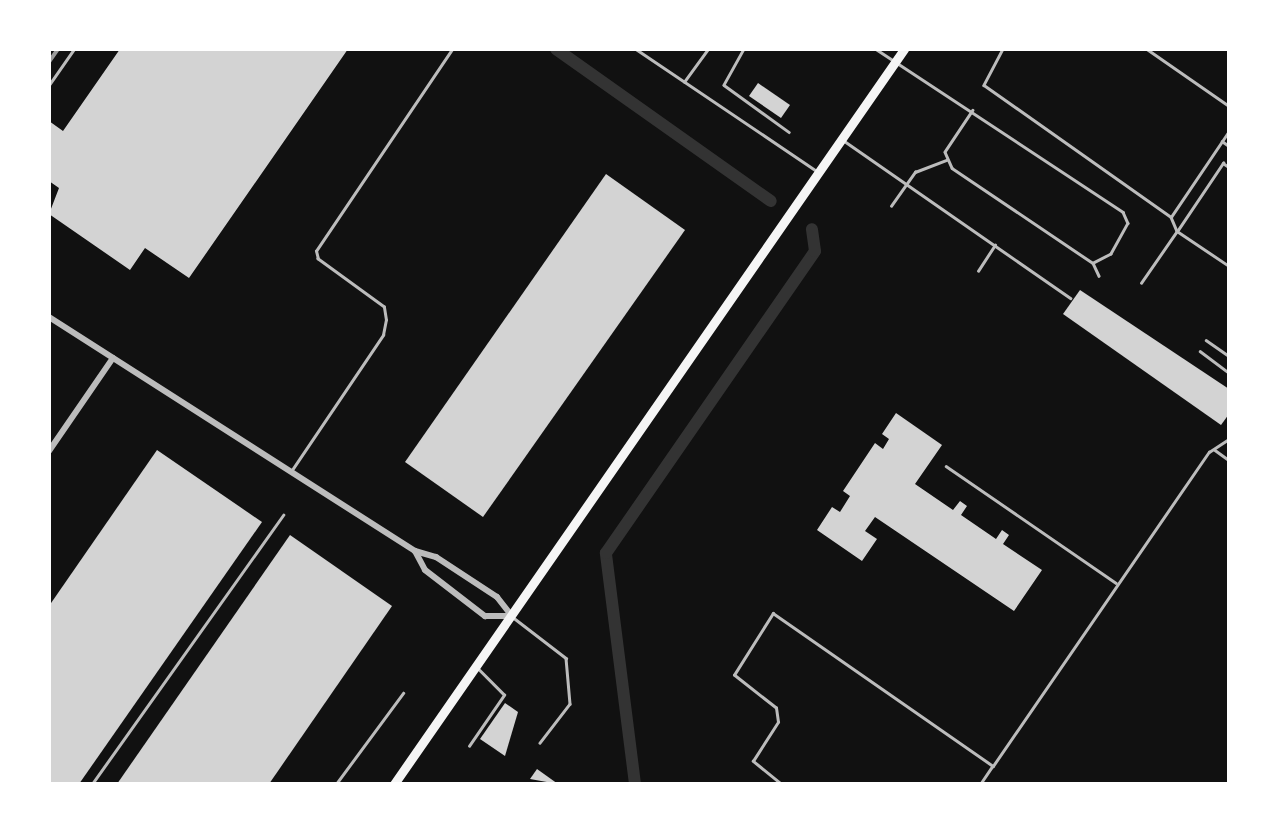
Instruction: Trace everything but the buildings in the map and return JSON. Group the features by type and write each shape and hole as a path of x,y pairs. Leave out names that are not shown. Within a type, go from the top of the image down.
{"main road":[{"path":"394,784 904,49"}],"street":[{"path":"49,317 415,551 456,570 512,616"},
{"path":"49,451 52,442 113,358"},
{"path":"415,551 425,570 485,616 512,616"}],"lane":[{"path":"49,85 74,49"},
{"path":"292,471 383,335 386,320 384,307 318,259 316,251 452,49"},
{"path":"636,49 820,173"},
{"path":"684,82 708,49"},
{"path":"744,49 724,85 789,132"},
{"path":"876,49 973,110 1123,212 1128,223 1111,254 1093,263"},
{"path":"1003,49 982,78 986,87 1171,217 1177,230 1229,266"},
{"path":"1147,49 1229,106"},
{"path":"973,110 945,152 947,160 1093,263 1100,276"},
{"path":"1171,217 1229,131"},
{"path":"842,139 1070,298"},
{"path":"1222,141 1229,146"},
{"path":"891,206 915,172 947,160"},
{"path":"1141,283 1223,163 1229,167"},
{"path":"978,271 995,245"},
{"path":"1206,340 1229,356"},
{"path":"1200,351 1229,373"},
{"path":"981,784 1213,449 1229,439"},
{"path":"1213,449 1229,460"},
{"path":"946,466 1117,584"},
{"path":"92,784 283,515"},
{"path":"781,784 753,761 778,722 776,708 734,675 773,613 993,766"},
{"path":"512,616 566,658 570,704 540,743"},
{"path":"469,746 504,695 476,667"},
{"path":"337,784 402,692"}],"waterway":[{"path":"556,49 771,201"},
{"path":"635,784 606,553 815,251 812,229"}],"railway":[{"path":"49,62 58,49"}]}
